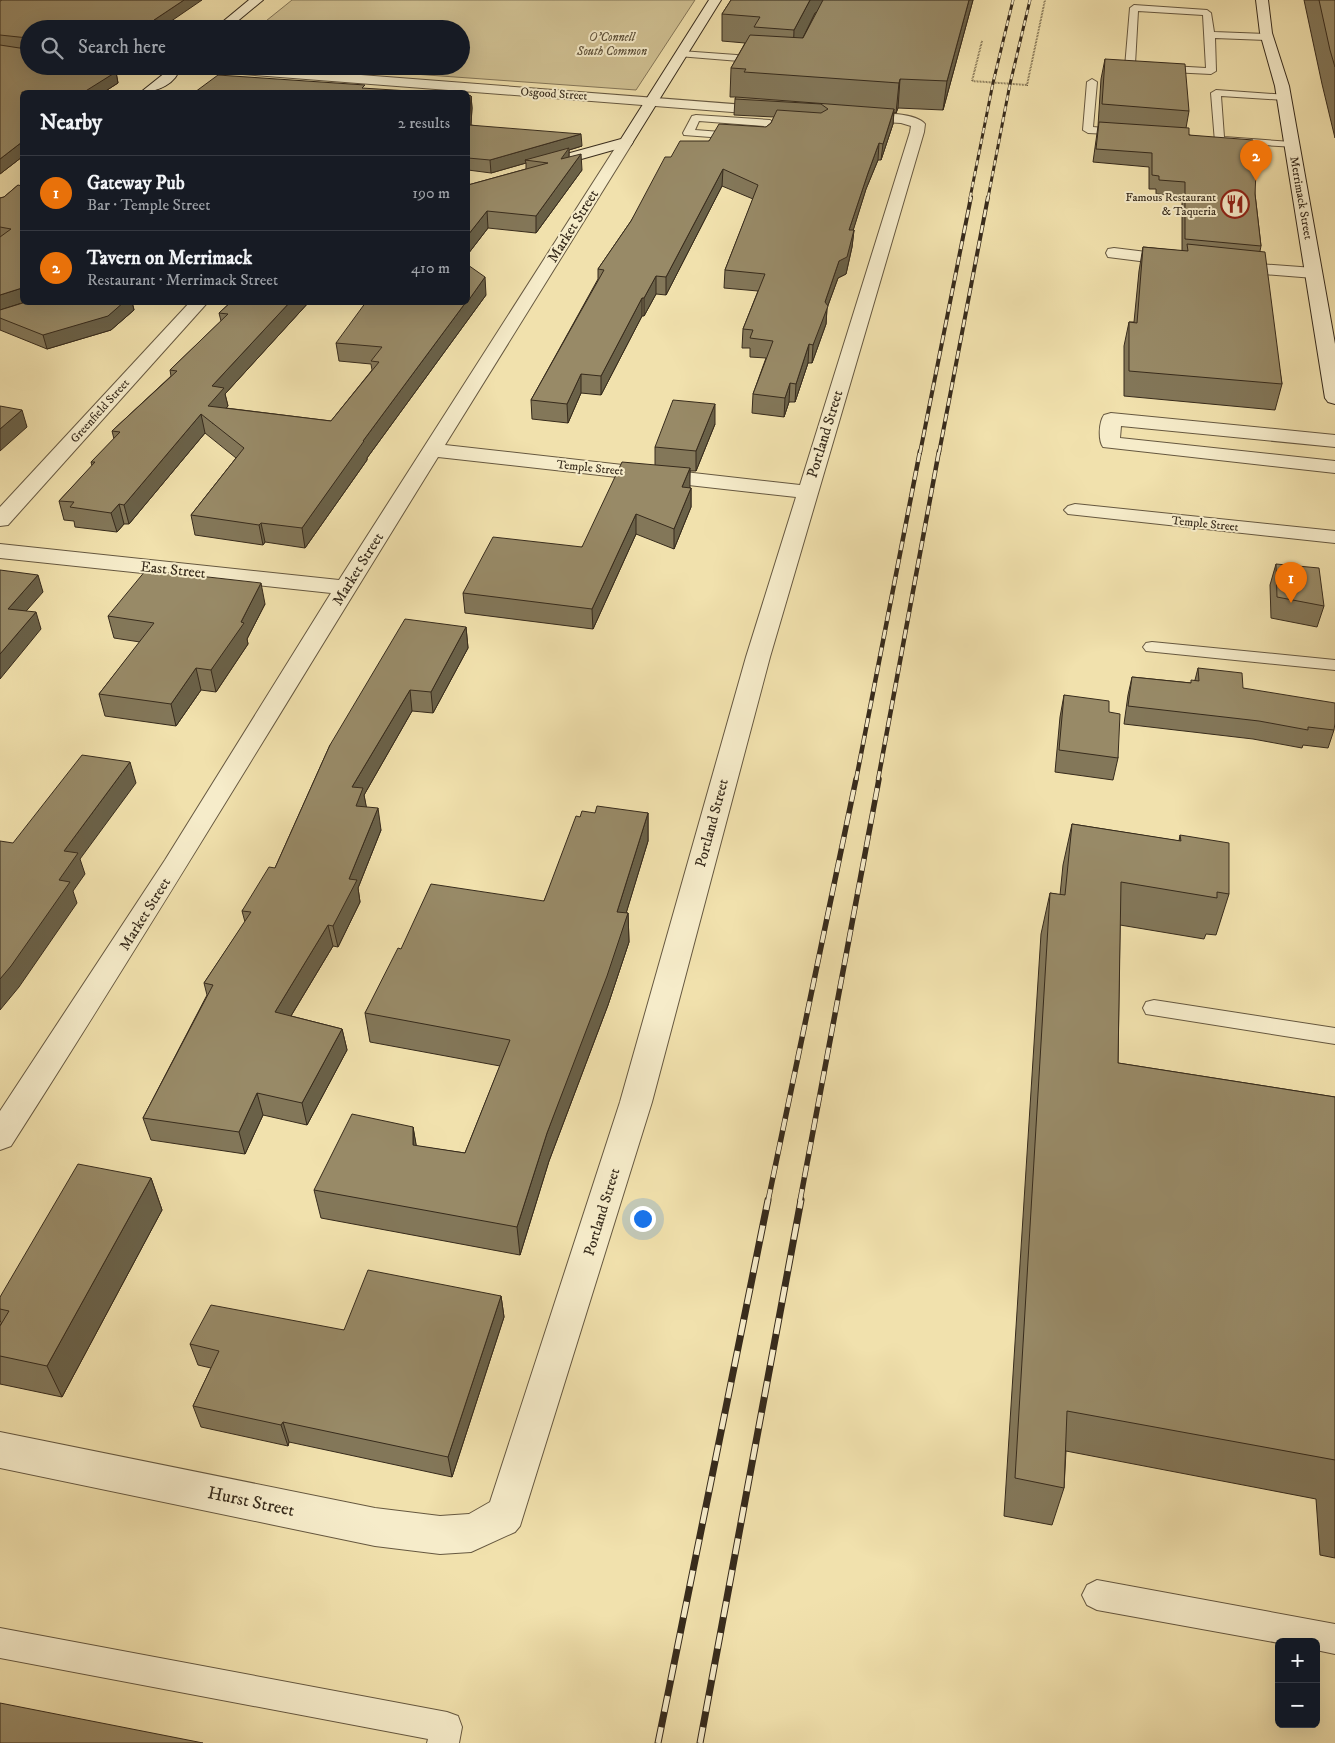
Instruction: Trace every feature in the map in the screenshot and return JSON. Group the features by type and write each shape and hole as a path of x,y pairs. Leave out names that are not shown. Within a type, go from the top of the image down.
{"street":[{"path":"231,20 257,0"},
{"name":"Market Street","path":"0,1137 128,942 224,787 274,700 715,0"},
{"name":"Merrimack Street","path":"1262,0 1262,20 1284,97 1335,398"},
{"path":"151,90 171,75"},
{"name":"Osgood Street","path":"276,75 400,88 439,90"},
{"name":"Osgood Street","path":"470,92 651,101 777,118"},
{"name":"Portland Street","path":"501,1519 512,1499 636,1102 758,657 918,124 902,119 842,116"},
{"path":"533,168 626,142"},
{"path":"1114,253 1199,263"},
{"path":"1218,265 1314,273"},
{"name":"Greenfield Street","path":"0,520 197,305"},
{"path":"1335,441 1111,419 1110,442 1335,468"},
{"name":"Temple Street","path":"432,450 807,492"},
{"name":"Temple Street","path":"1075,510 1335,538"},
{"name":"East Street","path":"0,551 346,588"},
{"name":"Hurst Street","path":"0,1450 375,1527 440,1535 471,1533 501,1519"}],"lane":[{"path":"1134,8 1207,13 1210,35 1211,71 1130,67 1134,8"},
{"path":"1210,35 1266,37"},
{"path":"681,54 777,61"},
{"path":"1092,82 1088,130 1135,133"},
{"path":"1284,97 1216,93 1214,139 1292,145"},
{"path":"696,118 777,118 764,138 688,133 696,118"},
{"path":"1152,647 1335,665"},
{"path":"1154,1008 1335,1036"},
{"path":"1097,1595 1335,1639"},
{"path":"0,1642 447,1727 443,1743"}],"path":[{"path":"982,41 972,82 1027,85 1045,0"}],"green space":[{"name":"O'Connell South Common","path":"292,0 695,0 636,90 427,75 470,75 470,20 267,20"}],"building":[{"path":"184,0 154,20 20,20 20,37 0,35 0,1"},
{"path":"731,0 810,0 794,30 754,27 760,17 722,14"},
{"path":"823,0 969,0 947,81 900,79 899,83 744,72 746,69 731,68 750,35 803,38"},
{"path":"1319,0 1335,0 1335,67 1330,50"},
{"path":"0,45 20,48 20,75 111,75 87,90 20,90 20,144 0,159"},
{"path":"1105,59 1185,64 1189,111 1102,104"},
{"path":"218,75 365,85 362,88 394,90 198,90"},
{"path":"736,97 894,109 883,144 879,143 849,230 854,230 847,257 839,261 825,302 828,306 813,345 809,344 796,384 790,383 785,398 753,394 773,341 750,338 753,330 743,329 765,274 725,270 758,185 723,169 666,277 656,276 644,298 642,298 601,376 581,374 567,404 531,400 604,270 598,269 631,221 665,157 671,157 680,141 709,141 719,124 766,127 771,123 777,110 821,113 828,109 821,104 735,99"},
{"path":"1099,122 1189,128 1189,135 1253,140 1252,149 1257,149 1255,194 1261,246 1185,239 1185,182 1159,180 1159,176 1152,175 1152,153 1096,149"},
{"path":"470,125 581,134 490,160 470,158"},
{"path":"569,148 561,159 581,154 536,216 487,211 470,232 470,184 548,163 525,160"},
{"path":"18,185 20,186 20,289 0,295 0,237 11,229 0,227 0,198 4,197"},
{"path":"1187,244 1265,252 1282,384 1129,371 1129,322 1137,323 1143,247 1188,251"},
{"path":"470,266 485,277 470,298"},
{"path":"20,304 121,305 108,316 43,335 0,318 0,310"},
{"path":"228,305 287,305 212,386 224,388 208,406 331,421 379,362 371,361 382,347 336,343 364,305 464,305 363,441 302,528 261,523 259,525 191,515 244,448 201,414 124,505 119,504 111,513 70,507 74,502 59,501 95,462 91,462 120,432 112,431 177,371 170,370 228,314 219,313"},
{"path":"673,400 715,404 696,451 655,447"},
{"path":"0,406 22,410 0,429"},
{"path":"622,462 690,468 682,487 691,488 674,529 636,514 592,609 463,593 493,537 582,547"},
{"path":"1276,564 1319,568 1324,606 1277,597"},
{"path":"0,570 38,575 8,609 36,612 0,654"},
{"path":"146,570 261,583 241,622 244,623 211,670 196,668 171,704 99,694 154,623 108,616"},
{"path":"405,619 466,627 431,692 410,690 352,787 363,788 356,806 378,808 349,879 357,880 333,926 328,925 275,1012 342,1029 302,1103 257,1093 239,1132 143,1118 213,985 204,983 251,912 242,911 269,867 275,868 330,745"},
{"path":"1198,668 1242,673 1243,688 1335,703 1334,730 1308,727 1308,730 1259,721 1128,706 1132,677 1191,683 1191,680 1199,681"},
{"path":"1064,695 1109,701 1109,712 1120,714 1118,758 1059,750"},
{"path":"82,755 130,762 64,851 78,853 59,880 70,882 0,979 0,841 13,843"},
{"path":"597,806 648,813 617,912 628,913 607,976 547,1133 517,1227 314,1190 352,1114 413,1127 413,1145 465,1153 510,1040 365,1013 398,948 401,949 431,884 544,901 576,816 580,817 582,811 595,813"},
{"path":"1072,824 1181,841 1180,835 1229,843 1229,894 1217,892 1217,898 1121,882 1118,1063 1335,1097 1335,1460 1067,1411 1064,1488 1015,1478 1050,893 1065,895"},
{"path":"78,1164 151,1178 47,1366 0,1356 0,1326 9,1311 0,1309 0,1297"},
{"path":"368,1270 501,1296 448,1457 283,1422 281,1425 193,1406 219,1351 190,1344 211,1305 344,1330"},
{"path":"0,1703 203,1743 0,1743"}],"railway":[{"path":"970,198 993,83 1013,0"},
{"path":"988,198 1010,84 1030,0"},
{"path":"920,453 971,197"},
{"path":"939,453 988,197"},
{"path":"856,780 920,451"},
{"path":"878,780 939,451"},
{"path":"768,1201 856,779"},
{"path":"800,1201 879,779"},
{"path":"658,1743 768,1200"},
{"path":"700,1743 801,1200"}],"place":[{"name":"Tavern on Merrimack","path":"1256,181"},
{"name":"Famous Restaurant & Taqueria","path":"1235,204"},
{"name":"Gateway Pub","path":"1291,603"}]}
